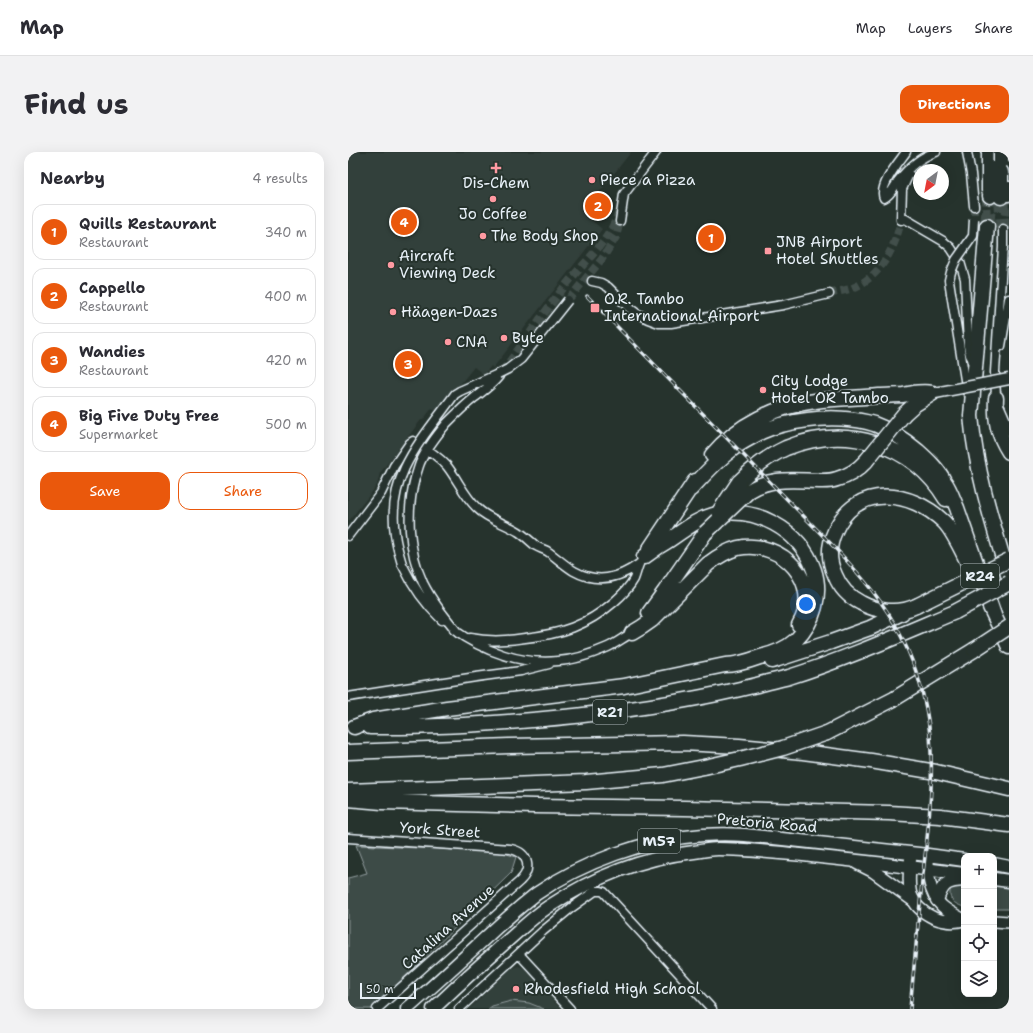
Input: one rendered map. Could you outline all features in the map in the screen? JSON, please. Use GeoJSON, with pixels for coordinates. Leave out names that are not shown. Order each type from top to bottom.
{"type":"FeatureCollection","features":[{"type":"Feature","properties":{"kind":"highway"},"geometry":{"type":"LineString","coordinates":[[997,156],[999,194]]}},
{"type":"Feature","properties":{"kind":"highway"},"geometry":{"type":"LineString","coordinates":[[971,416],[987,226]]}},
{"type":"Feature","properties":{"kind":"highway"},"geometry":{"type":"LineString","coordinates":[[641,561],[691,489],[702,468],[718,448],[741,428],[762,417],[791,406],[815,401],[922,392],[934,393]]}},
{"type":"Feature","properties":{"kind":"highway"},"geometry":{"type":"LineString","coordinates":[[744,486],[777,480],[832,480],[850,474],[866,461],[904,414],[914,405],[934,393]]}},
{"type":"Feature","properties":{"kind":"highway"},"geometry":{"type":"LineString","coordinates":[[996,398],[998,430],[1009,452]]}},
{"type":"Feature","properties":{"kind":"highway","name":"R24"},"geometry":{"type":"LineString","coordinates":[[971,416],[982,483],[993,527],[1009,578]]}},
{"type":"Feature","properties":{"kind":"highway"},"geometry":{"type":"LineString","coordinates":[[691,489],[731,450],[762,432],[780,425],[800,420],[819,418],[856,420],[884,428],[898,436],[911,445],[934,466],[944,479],[951,493],[967,536]]}},
{"type":"Feature","properties":{"kind":"highway"},"geometry":{"type":"LineString","coordinates":[[632,633],[665,591],[705,533],[744,486],[749,472],[766,459],[786,448],[817,439],[834,437],[862,440],[880,445],[904,456],[922,470],[941,491],[967,536]]}},
{"type":"Feature","properties":{"kind":"highway"},"geometry":{"type":"LineString","coordinates":[[914,607],[893,611],[867,607],[844,591],[832,568],[830,548],[832,539],[840,522],[849,510],[870,498],[892,496],[905,498],[932,512],[945,522],[963,553],[994,615]]}},
{"type":"Feature","properties":{"kind":"highway"},"geometry":{"type":"LineString","coordinates":[[351,727],[373,720],[447,708],[624,686],[725,665],[737,664],[775,652],[791,644],[803,632],[816,606],[817,594],[814,570],[810,560],[802,549],[793,538],[773,523],[747,514],[728,512],[713,515],[698,521],[658,546],[641,561]]}},
{"type":"Feature","properties":{"kind":"highway","name":"R24"},"geometry":{"type":"LineString","coordinates":[[967,536],[994,615],[1009,647]]}},
{"type":"Feature","properties":{"kind":"highway"},"geometry":{"type":"LineString","coordinates":[[632,633],[652,620],[708,564],[718,556],[737,548],[746,547],[768,549],[787,559],[798,572],[803,583],[805,603],[800,622],[782,643],[733,660],[725,665]]}},
{"type":"Feature","properties":{"kind":"highway"},"geometry":{"type":"LineString","coordinates":[[624,686],[657,686],[784,658],[870,628],[1009,560]]}},
{"type":"Feature","properties":{"kind":"highway","name":"R21"},"geometry":{"type":"LineString","coordinates":[[351,727],[446,726],[552,718],[614,712],[727,693],[789,677],[859,652],[955,612],[1009,583]]}},
{"type":"Feature","properties":{"kind":"highway"},"geometry":{"type":"LineString","coordinates":[[348,791],[586,782],[663,775],[740,760],[783,748],[827,733],[894,699],[962,658],[966,658],[1009,627]]}},
{"type":"Feature","properties":{"kind":"highway"},"geometry":{"type":"LineString","coordinates":[[977,651],[1009,638]]}},
{"type":"Feature","properties":{"kind":"highway"},"geometry":{"type":"LineString","coordinates":[[348,752],[509,746],[683,743],[739,746],[871,760],[936,772],[1009,789]]}},
{"type":"Feature","properties":{"kind":"highway"},"geometry":{"type":"LineString","coordinates":[[348,799],[382,802],[535,806],[889,813],[940,816],[1009,825]]}},
{"type":"Feature","properties":{"kind":"main road","name":"Pretoria Road"},"geometry":{"type":"LineString","coordinates":[[407,1009],[513,913],[537,894],[581,868],[635,847],[682,837],[722,834],[745,835],[961,860]]}},
{"type":"Feature","properties":{"kind":"main road","name":"Pretoria Road"},"geometry":{"type":"LineString","coordinates":[[433,1009],[487,958],[547,908],[575,891],[630,866],[679,854],[717,849],[849,859],[961,874]]}},
{"type":"Feature","properties":{"kind":"main road"},"geometry":{"type":"LineString","coordinates":[[911,853],[909,887],[913,900]]}},
{"type":"Feature","properties":{"kind":"main road"},"geometry":{"type":"LineString","coordinates":[[928,855],[929,880],[937,900],[947,910],[961,918]]}},
{"type":"Feature","properties":{"kind":"main road"},"geometry":{"type":"LineString","coordinates":[[849,859],[873,871],[913,900],[925,913],[939,920],[951,922],[961,921]]}},
{"type":"Feature","properties":{"kind":"main road"},"geometry":{"type":"LineString","coordinates":[[997,865],[1009,867]]}},
{"type":"Feature","properties":{"kind":"main road"},"geometry":{"type":"LineString","coordinates":[[997,879],[1009,881]]}},
{"type":"Feature","properties":{"kind":"main road"},"geometry":{"type":"LineString","coordinates":[[937,900],[941,889],[946,883],[950,881],[961,880]]}},
{"type":"Feature","properties":{"kind":"main road"},"geometry":{"type":"LineString","coordinates":[[997,921],[1009,922]]}},
{"type":"Feature","properties":{"kind":"street"},"geometry":{"type":"LineString","coordinates":[[620,221],[624,194],[656,152]]}},
{"type":"Feature","properties":{"kind":"street"},"geometry":{"type":"LineString","coordinates":[[906,152],[885,183],[882,194],[884,198],[888,196],[908,169],[922,158],[936,152]]}},
{"type":"Feature","properties":{"kind":"street"},"geometry":{"type":"LineString","coordinates":[[967,152],[974,206]]}},
{"type":"Feature","properties":{"kind":"street"},"geometry":{"type":"LineString","coordinates":[[922,158],[910,172],[903,186],[901,218],[943,241],[951,248],[960,262],[965,279],[968,346],[970,355],[975,364]]}},
{"type":"Feature","properties":{"kind":"street"},"geometry":{"type":"LineString","coordinates":[[971,416],[949,280],[956,260],[973,236],[974,216]]}},
{"type":"Feature","properties":{"kind":"street"},"geometry":{"type":"LineString","coordinates":[[1004,228],[996,362],[996,398],[1009,430]]}},
{"type":"Feature","properties":{"kind":"street"},"geometry":{"type":"LineString","coordinates":[[592,280],[608,287],[636,313],[659,323],[671,323],[783,305],[829,294]]}},
{"type":"Feature","properties":{"kind":"street"},"geometry":{"type":"LineString","coordinates":[[1004,334],[1009,299]]}},
{"type":"Feature","properties":{"kind":"street"},"geometry":{"type":"LineString","coordinates":[[557,662],[518,659],[485,648],[473,643],[438,616],[414,587],[402,564],[395,533],[394,507],[396,490],[411,455],[457,393],[503,372],[520,360],[568,300]]}},
{"type":"Feature","properties":{"kind":"street"},"geometry":{"type":"LineString","coordinates":[[996,362],[1009,322]]}},
{"type":"Feature","properties":{"kind":"street"},"geometry":{"type":"LineString","coordinates":[[499,376],[490,386],[459,410],[446,424],[427,450],[419,464],[411,497],[410,512],[412,541],[417,567],[424,583],[441,612],[460,634],[480,640],[497,641],[561,632],[578,626],[596,616],[621,596],[629,587],[641,561]]}},
{"type":"Feature","properties":{"kind":"street"},"geometry":{"type":"LineString","coordinates":[[934,393],[1009,379]]}},
{"type":"Feature","properties":{"kind":"street"},"geometry":{"type":"LineString","coordinates":[[348,536],[381,493],[394,466],[413,441],[438,458],[448,467],[468,499],[478,509],[487,516],[518,531],[574,571],[598,579],[608,578],[631,569],[641,561]]}},
{"type":"Feature","properties":{"kind":"street"},"geometry":{"type":"LineString","coordinates":[[348,697],[540,667],[577,658],[604,648],[632,633]]}},
{"type":"Feature","properties":{"kind":"street","name":"York Street"},"geometry":{"type":"LineString","coordinates":[[348,838],[511,848],[520,853],[526,860]]}},
{"type":"Feature","properties":{"kind":"street","name":"Catalina Avenue"},"geometry":{"type":"LineString","coordinates":[[377,1009],[520,881],[526,874],[528,865],[526,860]]}},
{"type":"Feature","properties":{"kind":"street"},"geometry":{"type":"LineString","coordinates":[[459,1009],[543,931],[595,891],[601,891],[604,892],[712,1009]]}},
{"type":"Feature","properties":{"kind":"street"},"geometry":{"type":"LineString","coordinates":[[519,954],[570,1009]]}},
{"type":"Feature","properties":{"kind":"shaded area","name":"O.R. Tambo International Airport"},"geometry":{"type":"Polygon","coordinates":[[[348,152],[631,152],[583,213],[602,229],[493,368],[491,366],[484,375],[474,367],[438,412],[432,408],[423,420],[421,420],[380,473],[377,485],[348,522],[348,152]]]}},
{"type":"Feature","properties":{"kind":"shaded area"},"geometry":{"type":"Polygon","coordinates":[[[356,845],[501,852],[516,857],[511,873],[372,1009],[348,1009],[348,878],[367,873],[356,845]]]}},
{"type":"Feature","properties":{"kind":"shaded area"},"geometry":{"type":"Polygon","coordinates":[[[961,883],[961,906],[956,904],[951,899],[950,893],[952,885],[961,883]]]}},
{"type":"Feature","properties":{"kind":"shaded area"},"geometry":{"type":"Polygon","coordinates":[[[997,885],[1009,887],[1009,909],[997,909],[997,885]]]}},
{"type":"Feature","properties":{"kind":"shaded area","name":"Rhodesfield High School"},"geometry":{"type":"Polygon","coordinates":[[[518,966],[524,968],[561,1009],[469,1009],[510,969],[518,966]]]}},
{"type":"Feature","properties":{"kind":"shaded area"},"geometry":{"type":"Polygon","coordinates":[[[511,1001],[529,1003],[544,1009],[488,1009],[492,1006],[511,1001]]]}},
{"type":"Feature","properties":{"kind":"tunnel"},"geometry":{"type":"LineString","coordinates":[[986,196],[987,226]]}},
{"type":"Feature","properties":{"kind":"tunnel"},"geometry":{"type":"LineString","coordinates":[[987,226],[990,196]]}},
{"type":"Feature","properties":{"kind":"tunnel"},"geometry":{"type":"LineString","coordinates":[[1001,197],[1003,229]]}},
{"type":"Feature","properties":{"kind":"tunnel"},"geometry":{"type":"LineString","coordinates":[[1004,227],[1008,197]]}},
{"type":"Feature","properties":{"kind":"tunnel"},"geometry":{"type":"LineString","coordinates":[[974,206],[974,216]]}},
{"type":"Feature","properties":{"kind":"tunnel"},"geometry":{"type":"LineString","coordinates":[[502,372],[572,277],[604,240],[611,230],[619,209]]}},
{"type":"Feature","properties":{"kind":"tunnel"},"geometry":{"type":"LineString","coordinates":[[829,294],[850,289],[861,284],[878,270],[890,252],[901,220]]}},
{"type":"Feature","properties":{"kind":"tunnel"},"geometry":{"type":"LineString","coordinates":[[568,300],[602,259],[616,237],[620,221]]}},
{"type":"Feature","properties":{"kind":"railway"},"geometry":{"type":"LineString","coordinates":[[587,296],[836,549],[888,612],[907,649],[918,678],[926,707],[930,737],[931,768],[929,817],[910,1009]]}},
{"type":"Feature","properties":{"kind":"place","name":"Dis-Chem"},"geometry":{"type":"Point","coordinates":[496,168]}},
{"type":"Feature","properties":{"kind":"place","name":"Piece a Pizza"},"geometry":{"type":"Point","coordinates":[592,180]}},
{"type":"Feature","properties":{"kind":"place","name":"Jo Coffee"},"geometry":{"type":"Point","coordinates":[493,199]}},
{"type":"Feature","properties":{"kind":"place","name":"Cappello"},"geometry":{"type":"Point","coordinates":[598,206]}},
{"type":"Feature","properties":{"kind":"place","name":"Big Five Duty Free"},"geometry":{"type":"Point","coordinates":[404,222]}},
{"type":"Feature","properties":{"kind":"place","name":"The Body Shop"},"geometry":{"type":"Point","coordinates":[483,236]}},
{"type":"Feature","properties":{"kind":"place","name":"Quills Restaurant"},"geometry":{"type":"Point","coordinates":[711,238]}},
{"type":"Feature","properties":{"kind":"place","name":"JNB Airport Hotel Shuttles"},"geometry":{"type":"Point","coordinates":[768,251]}},
{"type":"Feature","properties":{"kind":"place","name":"Aircraft Viewing Deck"},"geometry":{"type":"Point","coordinates":[391,265]}},
{"type":"Feature","properties":{"kind":"place","name":"O.R. Tambo International Airport"},"geometry":{"type":"Point","coordinates":[595,308]}},
{"type":"Feature","properties":{"kind":"place","name":"Häagen-Dazs"},"geometry":{"type":"Point","coordinates":[393,312]}},
{"type":"Feature","properties":{"kind":"place","name":"Byte"},"geometry":{"type":"Point","coordinates":[504,338]}},
{"type":"Feature","properties":{"kind":"place","name":"CNA"},"geometry":{"type":"Point","coordinates":[448,342]}},
{"type":"Feature","properties":{"kind":"place","name":"Wandies"},"geometry":{"type":"Point","coordinates":[408,364]}},
{"type":"Feature","properties":{"kind":"place","name":"City Lodge Hotel OR Tambo"},"geometry":{"type":"Point","coordinates":[763,390]}},
{"type":"Feature","properties":{"kind":"place","name":"Rhodesfield High School"},"geometry":{"type":"Point","coordinates":[516,989]}}]}
